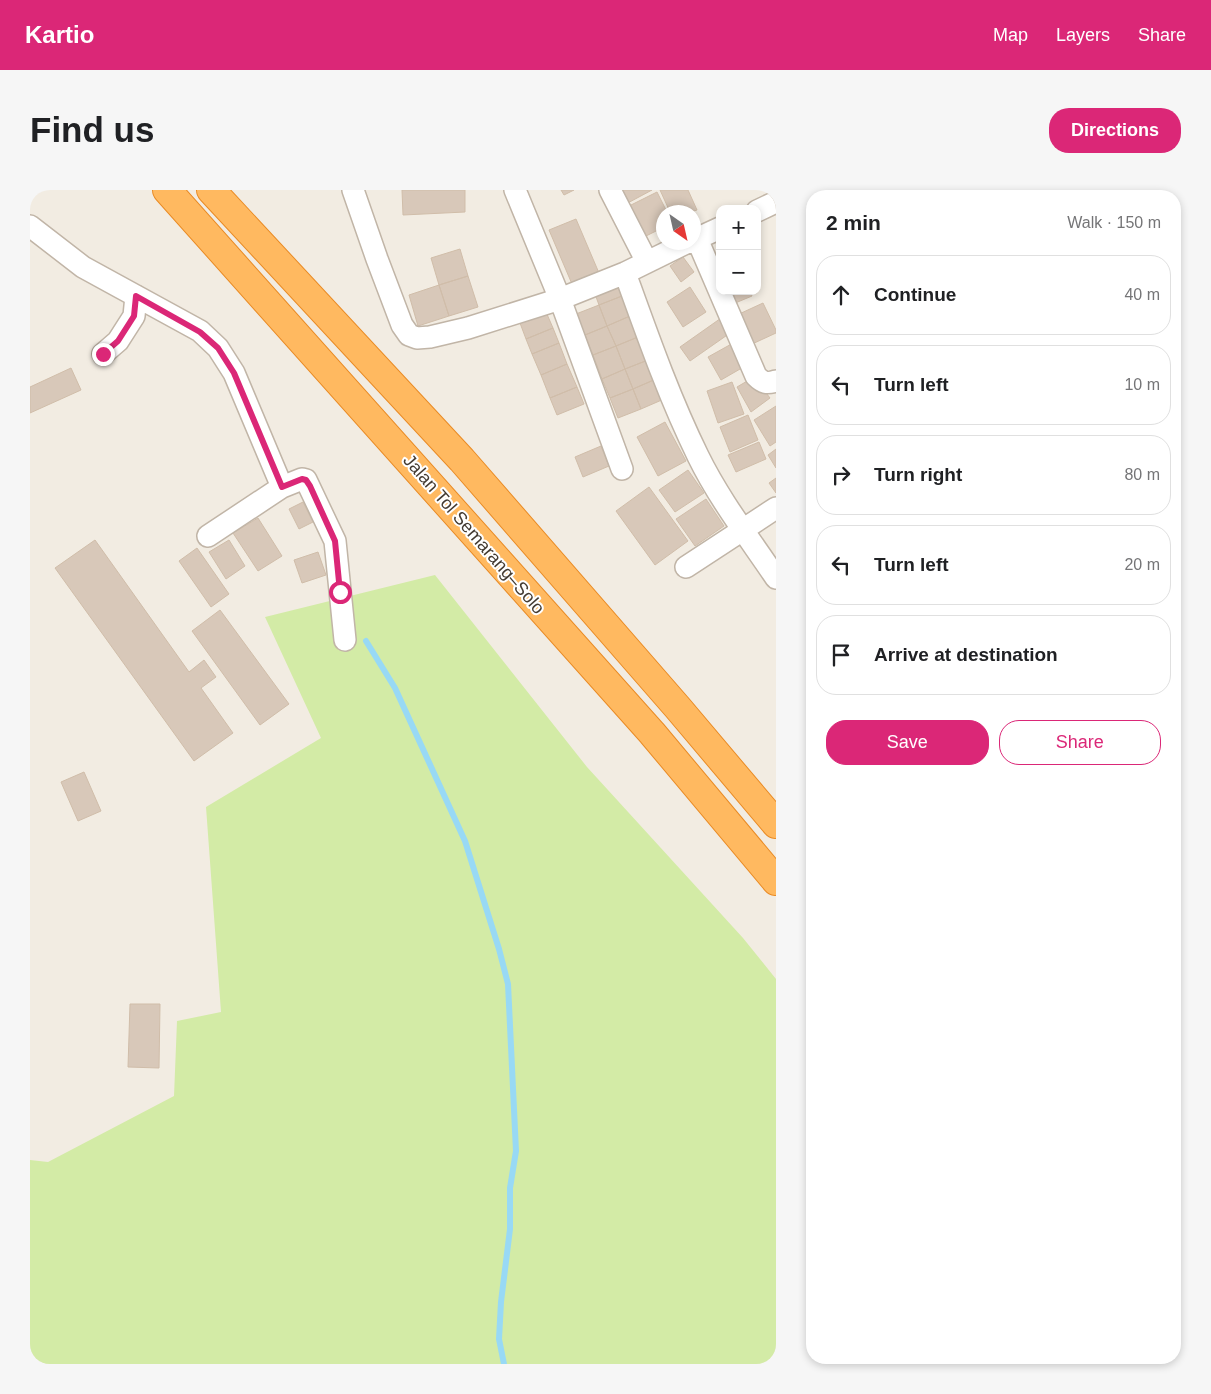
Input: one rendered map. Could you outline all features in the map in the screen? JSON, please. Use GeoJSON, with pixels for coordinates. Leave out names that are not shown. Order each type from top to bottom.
{"type":"FeatureCollection","features":[{"type":"Feature","properties":{"kind":"highway","name":"Jalan Tol Semarang–Solo"},"geometry":{"type":"LineString","coordinates":[[167,190],[339,380],[535,604],[652,733],[776,881]]}},
{"type":"Feature","properties":{"kind":"highway"},"geometry":{"type":"LineString","coordinates":[[211,190],[462,460],[678,708],[776,824]]}},
{"type":"Feature","properties":{"kind":"street"},"geometry":{"type":"LineString","coordinates":[[353,190],[402,325],[409,335],[417,338],[430,337],[468,328],[560,299],[672,250]]}},
{"type":"Feature","properties":{"kind":"street"},"geometry":{"type":"LineString","coordinates":[[515,190],[560,299],[622,469]]}},
{"type":"Feature","properties":{"kind":"street"},"geometry":{"type":"LineString","coordinates":[[610,190],[647,262]]}},
{"type":"Feature","properties":{"kind":"street"},"geometry":{"type":"LineString","coordinates":[[30,226],[83,267],[200,332],[218,348],[234,373],[291,483]]}},
{"type":"Feature","properties":{"kind":"street"},"geometry":{"type":"LineString","coordinates":[[701,236],[716,230]]}},
{"type":"Feature","properties":{"kind":"street"},"geometry":{"type":"LineString","coordinates":[[698,250],[756,376],[762,382],[769,384],[776,381]]}},
{"type":"Feature","properties":{"kind":"street"},"geometry":{"type":"LineString","coordinates":[[625,272],[660,368],[692,444],[717,489],[776,578]]}},
{"type":"Feature","properties":{"kind":"street"},"geometry":{"type":"LineString","coordinates":[[103,354],[118,341],[134,316],[136,296]]}},
{"type":"Feature","properties":{"kind":"street"},"geometry":{"type":"LineString","coordinates":[[208,536],[291,483],[306,480],[335,541],[345,640]]}},
{"type":"Feature","properties":{"kind":"street"},"geometry":{"type":"LineString","coordinates":[[686,567],[776,508]]}},
{"type":"Feature","properties":{"kind":"green space"},"geometry":{"type":"Polygon","coordinates":[[[435,575],[587,767],[743,938],[776,979],[776,1364],[30,1364],[30,1160],[48,1162],[174,1096],[177,1021],[221,1012],[206,807],[321,738],[265,617],[435,575]]]}},
{"type":"Feature","properties":{"kind":"building"},"geometry":{"type":"Polygon","coordinates":[[[402,190],[465,190],[465,212],[403,215],[402,190]]]}},
{"type":"Feature","properties":{"kind":"building"},"geometry":{"type":"Polygon","coordinates":[[[561,190],[574,190],[564,195],[561,190]]]}},
{"type":"Feature","properties":{"kind":"building"},"geometry":{"type":"Polygon","coordinates":[[[616,190],[652,190],[624,205],[616,190]]]}},
{"type":"Feature","properties":{"kind":"building"},"geometry":{"type":"Polygon","coordinates":[[[660,190],[688,190],[695,205],[667,205],[660,190]]]}},
{"type":"Feature","properties":{"kind":"building"},"geometry":{"type":"Polygon","coordinates":[[[657,192],[664,205],[656,205],[656,231],[640,239],[625,208],[657,192]]]}},
{"type":"Feature","properties":{"kind":"building"},"geometry":{"type":"Polygon","coordinates":[[[576,219],[599,273],[572,284],[549,230],[576,219]]]}},
{"type":"Feature","properties":{"kind":"building"},"geometry":{"type":"Polygon","coordinates":[[[460,249],[468,276],[439,285],[431,258],[460,249]]]}},
{"type":"Feature","properties":{"kind":"building"},"geometry":{"type":"Polygon","coordinates":[[[683,257],[694,272],[681,282],[670,266],[683,257]]]}},
{"type":"Feature","properties":{"kind":"building"},"geometry":{"type":"Polygon","coordinates":[[[468,276],[478,307],[449,316],[439,285],[468,276]]]}},
{"type":"Feature","properties":{"kind":"building"},"geometry":{"type":"Polygon","coordinates":[[[439,285],[449,316],[418,326],[409,295],[439,285]]]}},
{"type":"Feature","properties":{"kind":"building"},"geometry":{"type":"Polygon","coordinates":[[[617,285],[622,296],[599,305],[595,294],[617,285]]]}},
{"type":"Feature","properties":{"kind":"building"},"geometry":{"type":"Polygon","coordinates":[[[690,287],[706,312],[683,327],[667,302],[690,287]]]}},
{"type":"Feature","properties":{"kind":"building"},"geometry":{"type":"Polygon","coordinates":[[[724,295],[752,295],[752,296],[728,306],[724,295]]]}},
{"type":"Feature","properties":{"kind":"building"},"geometry":{"type":"Polygon","coordinates":[[[622,296],[630,316],[607,326],[599,305],[622,296]]]}},
{"type":"Feature","properties":{"kind":"building"},"geometry":{"type":"Polygon","coordinates":[[[763,303],[776,333],[750,345],[737,315],[763,303]]]}},
{"type":"Feature","properties":{"kind":"building"},"geometry":{"type":"Polygon","coordinates":[[[599,305],[607,326],[585,335],[576,314],[599,305]]]}},
{"type":"Feature","properties":{"kind":"building"},"geometry":{"type":"Polygon","coordinates":[[[546,312],[553,328],[526,339],[520,323],[546,312]]]}},
{"type":"Feature","properties":{"kind":"building"},"geometry":{"type":"Polygon","coordinates":[[[630,316],[638,337],[616,346],[607,326],[630,316]]]}},
{"type":"Feature","properties":{"kind":"building"},"geometry":{"type":"Polygon","coordinates":[[[724,316],[733,331],[690,361],[680,347],[724,316]]]}},
{"type":"Feature","properties":{"kind":"building"},"geometry":{"type":"Polygon","coordinates":[[[607,326],[616,346],[593,355],[585,335],[607,326]]]}},
{"type":"Feature","properties":{"kind":"building"},"geometry":{"type":"Polygon","coordinates":[[[553,328],[559,343],[532,354],[526,339],[553,328]]]}},
{"type":"Feature","properties":{"kind":"building"},"geometry":{"type":"Polygon","coordinates":[[[638,337],[648,360],[625,369],[616,346],[638,337]]]}},
{"type":"Feature","properties":{"kind":"building"},"geometry":{"type":"Polygon","coordinates":[[[735,342],[747,365],[721,380],[708,357],[735,342]]]}},
{"type":"Feature","properties":{"kind":"building"},"geometry":{"type":"Polygon","coordinates":[[[559,343],[567,364],[541,375],[532,354],[559,343]]]}},
{"type":"Feature","properties":{"kind":"building"},"geometry":{"type":"Polygon","coordinates":[[[616,346],[625,369],[602,379],[593,355],[616,346]]]}},
{"type":"Feature","properties":{"kind":"building"},"geometry":{"type":"Polygon","coordinates":[[[648,360],[656,379],[633,389],[625,369],[648,360]]]}},
{"type":"Feature","properties":{"kind":"building"},"geometry":{"type":"Polygon","coordinates":[[[567,364],[577,387],[550,398],[541,375],[567,364]]]}},
{"type":"Feature","properties":{"kind":"building"},"geometry":{"type":"Polygon","coordinates":[[[71,368],[81,390],[30,413],[30,387],[71,368]]]}},
{"type":"Feature","properties":{"kind":"building"},"geometry":{"type":"Polygon","coordinates":[[[625,369],[633,389],[610,398],[602,379],[625,369]]]}},
{"type":"Feature","properties":{"kind":"building"},"geometry":{"type":"Polygon","coordinates":[[[754,377],[770,398],[751,412],[737,387],[754,377]]]}},
{"type":"Feature","properties":{"kind":"building"},"geometry":{"type":"Polygon","coordinates":[[[656,379],[664,399],[641,409],[633,389],[656,379]]]}},
{"type":"Feature","properties":{"kind":"building"},"geometry":{"type":"Polygon","coordinates":[[[732,382],[744,414],[718,423],[707,391],[732,382]]]}},
{"type":"Feature","properties":{"kind":"building"},"geometry":{"type":"Polygon","coordinates":[[[577,387],[584,404],[557,415],[550,398],[577,387]]]}},
{"type":"Feature","properties":{"kind":"building"},"geometry":{"type":"Polygon","coordinates":[[[633,389],[641,409],[618,418],[610,398],[633,389]]]}},
{"type":"Feature","properties":{"kind":"building"},"geometry":{"type":"Polygon","coordinates":[[[776,406],[776,442],[770,446],[754,420],[776,406]]]}},
{"type":"Feature","properties":{"kind":"building"},"geometry":{"type":"Polygon","coordinates":[[[748,415],[758,440],[730,452],[720,427],[748,415]]]}},
{"type":"Feature","properties":{"kind":"building"},"geometry":{"type":"Polygon","coordinates":[[[665,422],[686,461],[658,476],[637,437],[665,422]]]}},
{"type":"Feature","properties":{"kind":"building"},"geometry":{"type":"Polygon","coordinates":[[[759,442],[766,459],[736,472],[728,455],[759,442]]]}},
{"type":"Feature","properties":{"kind":"building"},"geometry":{"type":"Polygon","coordinates":[[[601,446],[609,466],[583,477],[575,457],[601,446]]]}},
{"type":"Feature","properties":{"kind":"building"},"geometry":{"type":"Polygon","coordinates":[[[776,449],[776,468],[768,455],[776,449]]]}},
{"type":"Feature","properties":{"kind":"building"},"geometry":{"type":"Polygon","coordinates":[[[688,470],[704,493],[675,512],[659,490],[688,470]]]}},
{"type":"Feature","properties":{"kind":"building"},"geometry":{"type":"Polygon","coordinates":[[[776,478],[776,493],[769,483],[776,478]]]}},
{"type":"Feature","properties":{"kind":"building"},"geometry":{"type":"Polygon","coordinates":[[[649,487],[688,541],[655,565],[616,511],[649,487]]]}},
{"type":"Feature","properties":{"kind":"building"},"geometry":{"type":"Polygon","coordinates":[[[706,499],[724,526],[695,546],[676,519],[706,499]]]}},
{"type":"Feature","properties":{"kind":"building"},"geometry":{"type":"Polygon","coordinates":[[[303,502],[313,522],[299,529],[289,509],[303,502]]]}},
{"type":"Feature","properties":{"kind":"building"},"geometry":{"type":"Polygon","coordinates":[[[258,518],[282,556],[258,571],[233,533],[258,518]]]}},
{"type":"Feature","properties":{"kind":"building"},"geometry":{"type":"Polygon","coordinates":[[[95,540],[189,672],[204,660],[216,677],[201,688],[233,733],[194,761],[55,568],[95,540]]]}},
{"type":"Feature","properties":{"kind":"building"},"geometry":{"type":"Polygon","coordinates":[[[229,540],[245,566],[226,579],[209,552],[229,540]]]}},
{"type":"Feature","properties":{"kind":"building"},"geometry":{"type":"Polygon","coordinates":[[[197,548],[229,594],[211,607],[179,561],[197,548]]]}},
{"type":"Feature","properties":{"kind":"building"},"geometry":{"type":"Polygon","coordinates":[[[318,552],[326,575],[302,583],[294,560],[318,552]]]}},
{"type":"Feature","properties":{"kind":"building"},"geometry":{"type":"Polygon","coordinates":[[[220,610],[289,704],[260,725],[192,631],[220,610]]]}},
{"type":"Feature","properties":{"kind":"building"},"geometry":{"type":"Polygon","coordinates":[[[84,772],[101,811],[78,821],[61,782],[84,772]]]}},
{"type":"Feature","properties":{"kind":"building"},"geometry":{"type":"Polygon","coordinates":[[[130,1004],[160,1004],[159,1068],[128,1067],[130,1004]]]}},
{"type":"Feature","properties":{"kind":"waterway"},"geometry":{"type":"LineString","coordinates":[[366,641],[395,688],[465,841],[508,984],[516,1151],[510,1188],[510,1229],[501,1302],[499,1339],[504,1364]]}},
{"type":"Feature","properties":{"kind":"route"},"geometry":{"type":"LineString","coordinates":[[103,354],[118,341],[134,316],[136,296],[200,332],[218,348],[234,373],[249,404],[282,487],[302,479],[306,480],[310,486],[335,541],[338,556],[340,592]]}}]}
